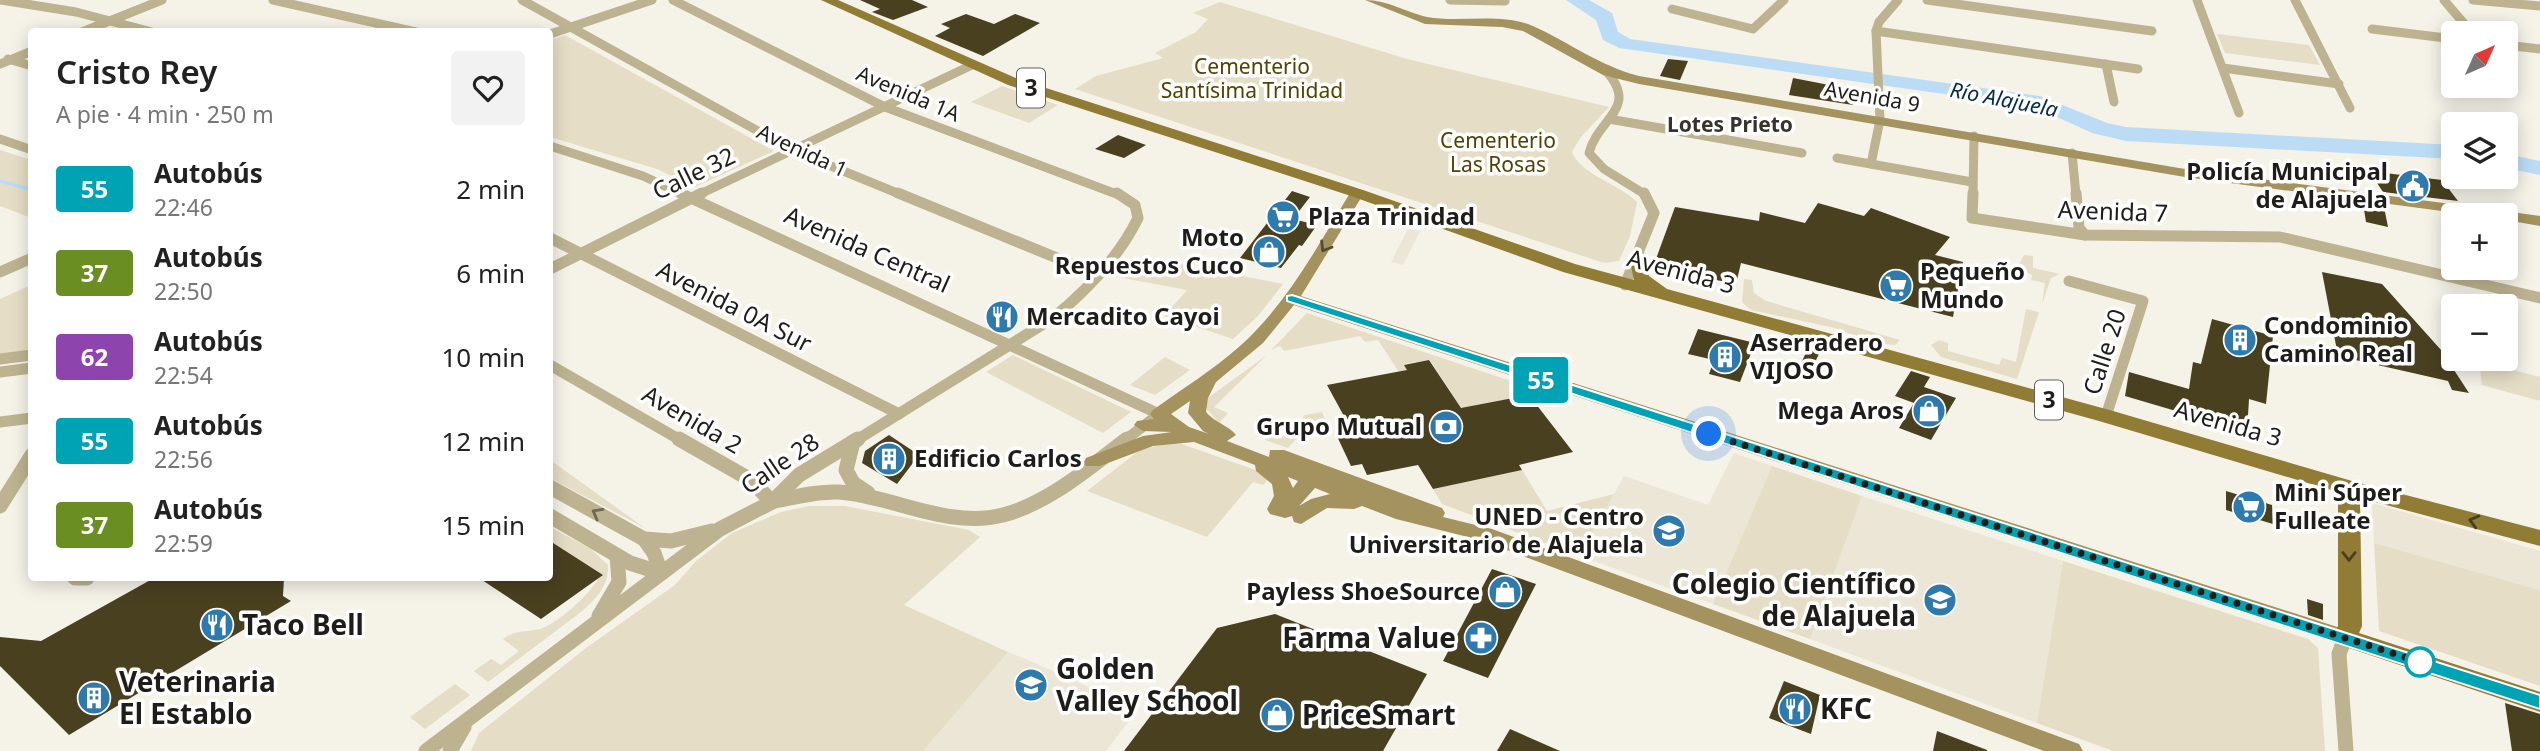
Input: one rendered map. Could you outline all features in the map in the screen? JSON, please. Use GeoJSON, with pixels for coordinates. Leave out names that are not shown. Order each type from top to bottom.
{"type":"FeatureCollection","features":[{"type":"Feature","properties":{"kind":"main road","name":"Avenida 3"},"geometry":{"type":"LineString","coordinates":[[827,0],[972,65],[1041,91],[1357,193],[1569,268],[2106,416],[2349,488],[2540,538]]}},
{"type":"Feature","properties":{"kind":"main road"},"geometry":{"type":"LineString","coordinates":[[1569,268],[1607,271],[1622,268],[1638,257]]}},
{"type":"Feature","properties":{"kind":"main road"},"geometry":{"type":"LineString","coordinates":[[1638,257],[1637,270],[1644,281],[1688,302]]}},
{"type":"Feature","properties":{"kind":"main road"},"geometry":{"type":"LineString","coordinates":[[2349,488],[2350,626],[2345,638],[2540,702]]}},
{"type":"Feature","properties":{"kind":"street"},"geometry":{"type":"LineString","coordinates":[[1,0],[111,20],[138,28]]}},
{"type":"Feature","properties":{"kind":"street"},"geometry":{"type":"LineString","coordinates":[[92,28],[162,0]]}},
{"type":"Feature","properties":{"kind":"street"},"geometry":{"type":"LineString","coordinates":[[273,0],[398,28]]}},
{"type":"Feature","properties":{"kind":"street","name":"Avenida 1"},"geometry":{"type":"LineString","coordinates":[[522,0],[792,150],[1096,274]]}},
{"type":"Feature","properties":{"kind":"street"},"geometry":{"type":"LineString","coordinates":[[553,33],[652,0]]}},
{"type":"Feature","properties":{"kind":"street","name":"Avenida 1A"},"geometry":{"type":"LineString","coordinates":[[673,0],[885,107],[1115,192],[1135,205]]}},
{"type":"Feature","properties":{"kind":"street","name":"Avenida 9"},"geometry":{"type":"LineString","coordinates":[[1371,0],[1424,20],[1502,23],[1527,28],[1607,72],[1639,80],[2185,173],[2441,207]]}},
{"type":"Feature","properties":{"kind":"street"},"geometry":{"type":"LineString","coordinates":[[1450,0],[1505,1]]}},
{"type":"Feature","properties":{"kind":"street"},"geometry":{"type":"LineString","coordinates":[[1672,9],[1683,0]]}},
{"type":"Feature","properties":{"kind":"street"},"geometry":{"type":"LineString","coordinates":[[1672,9],[1753,29],[1784,0]]}},
{"type":"Feature","properties":{"kind":"street"},"geometry":{"type":"LineString","coordinates":[[1871,164],[1880,120],[1876,34],[1879,22],[1898,0]]}},
{"type":"Feature","properties":{"kind":"street"},"geometry":{"type":"LineString","coordinates":[[1927,0],[2152,31]]}},
{"type":"Feature","properties":{"kind":"street"},"geometry":{"type":"LineString","coordinates":[[2197,0],[2239,113]]}},
{"type":"Feature","properties":{"kind":"street"},"geometry":{"type":"LineString","coordinates":[[2295,0],[2350,108]]}},
{"type":"Feature","properties":{"kind":"street"},"geometry":{"type":"LineString","coordinates":[[2444,0],[2462,21]]}},
{"type":"Feature","properties":{"kind":"street"},"geometry":{"type":"LineString","coordinates":[[2473,0],[2540,6]]}},
{"type":"Feature","properties":{"kind":"street"},"geometry":{"type":"LineString","coordinates":[[2371,29],[2441,37]]}},
{"type":"Feature","properties":{"kind":"street"},"geometry":{"type":"LineString","coordinates":[[1876,34],[2106,67],[2138,69]]}},
{"type":"Feature","properties":{"kind":"street"},"geometry":{"type":"LineString","coordinates":[[2518,46],[2540,49]]}},
{"type":"Feature","properties":{"kind":"street"},"geometry":{"type":"LineString","coordinates":[[0,64],[28,53]]}},
{"type":"Feature","properties":{"kind":"street"},"geometry":{"type":"LineString","coordinates":[[0,57],[28,65]]}},
{"type":"Feature","properties":{"kind":"street","name":"Calle 32"},"geometry":{"type":"LineString","coordinates":[[553,268],[691,198],[972,65]]}},
{"type":"Feature","properties":{"kind":"street"},"geometry":{"type":"LineString","coordinates":[[2106,67],[2114,102]]}},
{"type":"Feature","properties":{"kind":"street"},"geometry":{"type":"LineString","coordinates":[[2223,68],[2339,83]]}},
{"type":"Feature","properties":{"kind":"street"},"geometry":{"type":"LineString","coordinates":[[1607,72],[1619,86],[1620,100],[1591,145],[1589,153],[1602,168],[1634,185],[1652,201],[1654,213],[1625,285]]}},
{"type":"Feature","properties":{"kind":"street"},"geometry":{"type":"LineString","coordinates":[[1619,86],[1623,81],[1639,80]]}},
{"type":"Feature","properties":{"kind":"street"},"geometry":{"type":"LineString","coordinates":[[1609,119],[1802,153]]}},
{"type":"Feature","properties":{"kind":"street"},"geometry":{"type":"LineString","coordinates":[[1837,158],[1972,182],[1974,136]]}},
{"type":"Feature","properties":{"kind":"street"},"geometry":{"type":"LineString","coordinates":[[0,139],[28,149]]}},
{"type":"Feature","properties":{"kind":"street","name":"Avenida Central"},"geometry":{"type":"LineString","coordinates":[[553,147],[630,171],[1012,344],[1158,421],[1198,437],[1224,440],[1313,480]]}},
{"type":"Feature","properties":{"kind":"street"},"geometry":{"type":"LineString","coordinates":[[2073,153],[2080,228],[2085,235]]}},
{"type":"Feature","properties":{"kind":"street","name":"Avenida 7"},"geometry":{"type":"LineString","coordinates":[[1972,182],[1972,218],[2085,235],[2280,237],[2540,298]]}},
{"type":"Feature","properties":{"kind":"street"},"geometry":{"type":"LineString","coordinates":[[772,502],[826,492],[877,498],[979,518],[1018,511],[1046,497],[1093,462],[1158,421],[1255,341],[1292,299],[1357,193]]}},
{"type":"Feature","properties":{"kind":"street","name":"Calle 28"},"geometry":{"type":"LineString","coordinates":[[426,751],[720,529],[772,502],[799,475],[1063,311],[1135,225],[1138,210],[1135,205]]}},
{"type":"Feature","properties":{"kind":"street","name":"Avenida 9"},"geometry":{"type":"LineString","coordinates":[[2518,218],[2540,223]]}},
{"type":"Feature","properties":{"kind":"street","name":"Avenida 0A Sur"},"geometry":{"type":"LineString","coordinates":[[553,240],[899,414]]}},
{"type":"Feature","properties":{"kind":"street"},"geometry":{"type":"LineString","coordinates":[[0,263],[28,251]]}},
{"type":"Feature","properties":{"kind":"street"},"geometry":{"type":"LineString","coordinates":[[0,272],[28,260]]}},
{"type":"Feature","properties":{"kind":"street"},"geometry":{"type":"LineString","coordinates":[[2069,281],[2143,300]]}},
{"type":"Feature","properties":{"kind":"street"},"geometry":{"type":"LineString","coordinates":[[1292,299],[2345,638],[2339,654],[2346,751]]}},
{"type":"Feature","properties":{"kind":"street","name":"Calle 20"},"geometry":{"type":"LineString","coordinates":[[2106,416],[2143,300]]}},
{"type":"Feature","properties":{"kind":"street"},"geometry":{"type":"LineString","coordinates":[[2,371],[28,357]]}},
{"type":"Feature","properties":{"kind":"street","name":"Avenida 2"},"geometry":{"type":"LineString","coordinates":[[553,367],[751,480],[772,502]]}},
{"type":"Feature","properties":{"kind":"street"},"geometry":{"type":"LineString","coordinates":[[2,371],[28,368]]}},
{"type":"Feature","properties":{"kind":"street"},"geometry":{"type":"LineString","coordinates":[[1211,376],[1199,398],[1196,413],[1224,440],[1229,454],[1264,467],[1280,479],[1289,513]]}},
{"type":"Feature","properties":{"kind":"street"},"geometry":{"type":"LineString","coordinates":[[0,422],[28,418]]}},
{"type":"Feature","properties":{"kind":"street"},"geometry":{"type":"LineString","coordinates":[[1158,421],[1304,470],[1313,480],[1313,486],[1289,513]]}},
{"type":"Feature","properties":{"kind":"street","name":"Avenida Central"},"geometry":{"type":"LineString","coordinates":[[1158,421],[1224,440],[1369,494]]}},
{"type":"Feature","properties":{"kind":"street"},"geometry":{"type":"LineString","coordinates":[[1093,462],[1150,440],[1198,437]]}},
{"type":"Feature","properties":{"kind":"street"},"geometry":{"type":"LineString","coordinates":[[853,442],[846,460],[848,476],[853,483],[877,498]]}},
{"type":"Feature","properties":{"kind":"street"},"geometry":{"type":"LineString","coordinates":[[0,506],[28,462]]}},
{"type":"Feature","properties":{"kind":"street"},"geometry":{"type":"LineString","coordinates":[[1313,480],[1330,479],[1476,531],[2071,751]]}},
{"type":"Feature","properties":{"kind":"street"},"geometry":{"type":"LineString","coordinates":[[553,489],[644,539],[671,541],[720,529]]}},
{"type":"Feature","properties":{"kind":"street"},"geometry":{"type":"LineString","coordinates":[[1289,513],[1341,499],[1396,517],[1433,516]]}},
{"type":"Feature","properties":{"kind":"street"},"geometry":{"type":"LineString","coordinates":[[553,518],[617,556],[662,573]]}},
{"type":"Feature","properties":{"kind":"street"},"geometry":{"type":"LineString","coordinates":[[644,539],[654,553],[662,573]]}},
{"type":"Feature","properties":{"kind":"street"},"geometry":{"type":"LineString","coordinates":[[594,624],[619,582],[617,556]]}},
{"type":"Feature","properties":{"kind":"street"},"geometry":{"type":"LineString","coordinates":[[450,751],[474,714]]}},
{"type":"Feature","properties":{"kind":"shaded area"},"geometry":{"type":"Polygon","coordinates":[[[1408,229],[1420,231],[1403,265],[1391,262],[1408,229]]]}},
{"type":"Feature","properties":{"kind":"shaded area","name":"UNED - Centro Universitario de Alajuela"},"geometry":{"type":"Polygon","coordinates":[[[1734,453],[1772,466],[1713,604],[1580,556],[1624,476],[1708,505],[1734,453]]]}},
{"type":"Feature","properties":{"kind":"shaded area","name":"Colegio Científico de Alajuela"},"geometry":{"type":"Polygon","coordinates":[[[1862,496],[2063,561],[2037,723],[1810,639],[1862,496]]]}},
{"type":"Feature","properties":{"kind":"shaded area"},"geometry":{"type":"Polygon","coordinates":[[[2372,503],[2540,551],[2540,590],[2374,543],[2372,503]]]}},
{"type":"Feature","properties":{"kind":"shaded area","name":"Golden Valley School"},"geometry":{"type":"Polygon","coordinates":[[[1008,652],[1138,709],[1106,751],[923,751],[1008,652]]]}},
{"type":"Feature","properties":{"kind":"green space","name":"Cementerio Las Rosas"},"geometry":{"type":"Polygon","coordinates":[[[1220,2],[1407,59],[1609,107],[1580,138],[1572,152],[1583,167],[1637,202],[1630,236],[1619,261],[1604,263],[1075,89],[1096,76],[1163,58],[1155,53],[1196,32],[1208,19],[1193,13],[1220,2]]]}},
{"type":"Feature","properties":{"kind":"green space"},"geometry":{"type":"Polygon","coordinates":[[[2217,34],[2309,45],[2320,65],[2225,53],[2217,34]]]}},
{"type":"Feature","properties":{"kind":"green space"},"geometry":{"type":"Polygon","coordinates":[[[565,35],[774,151],[695,187],[657,169],[553,138],[553,39],[565,35]]]}},
{"type":"Feature","properties":{"kind":"green space"},"geometry":{"type":"Polygon","coordinates":[[[1002,86],[1058,105],[1029,123],[971,102],[1002,86]]]}},
{"type":"Feature","properties":{"kind":"green space"},"geometry":{"type":"Polygon","coordinates":[[[0,150],[28,159],[28,217],[0,206],[0,150]]]}},
{"type":"Feature","properties":{"kind":"green space"},"geometry":{"type":"Polygon","coordinates":[[[2024,255],[2033,256],[2033,268],[2060,274],[2051,278],[2042,304],[2045,283],[2031,280],[2032,275],[2017,268],[2024,255]]]}},
{"type":"Feature","properties":{"kind":"green space"},"geometry":{"type":"Polygon","coordinates":[[[1124,260],[1160,267],[1164,261],[1283,284],[1258,316],[1233,339],[1164,316],[1187,290],[1112,276],[1124,260]]]}},
{"type":"Feature","properties":{"kind":"green space"},"geometry":{"type":"Polygon","coordinates":[[[1744,279],[1752,280],[1754,293],[1766,301],[1900,340],[1895,345],[1874,343],[1835,328],[1751,310],[1742,302],[1744,279]]]}},
{"type":"Feature","properties":{"kind":"green space"},"geometry":{"type":"Polygon","coordinates":[[[28,286],[28,351],[0,356],[0,299],[28,286]]]}},
{"type":"Feature","properties":{"kind":"green space"},"geometry":{"type":"Polygon","coordinates":[[[2026,309],[2039,312],[2017,379],[1941,357],[1931,345],[1939,340],[1948,343],[1948,351],[1999,365],[2002,358],[2016,362],[2026,309]]]}},
{"type":"Feature","properties":{"kind":"green space"},"geometry":{"type":"Polygon","coordinates":[[[1307,313],[1523,385],[1529,395],[1475,405],[1470,422],[1430,360],[1404,364],[1407,370],[1399,372],[1378,340],[1365,342],[1360,336],[1284,351],[1280,346],[1271,350],[1307,313]]]}},
{"type":"Feature","properties":{"kind":"green space"},"geometry":{"type":"Polygon","coordinates":[[[1013,355],[1131,412],[1103,433],[986,372],[1013,355]]]}},
{"type":"Feature","properties":{"kind":"green space"},"geometry":{"type":"Polygon","coordinates":[[[1267,355],[1214,407],[1228,413],[1219,423],[1206,408],[1208,398],[1267,355]]]}},
{"type":"Feature","properties":{"kind":"green space"},"geometry":{"type":"Polygon","coordinates":[[[1165,357],[1190,370],[1155,395],[1130,385],[1165,357]]]}},
{"type":"Feature","properties":{"kind":"green space"},"geometry":{"type":"Polygon","coordinates":[[[2480,371],[2517,371],[2540,377],[2540,401],[2482,385],[2480,371]]]}},
{"type":"Feature","properties":{"kind":"green space"},"geometry":{"type":"Polygon","coordinates":[[[1322,412],[1325,419],[1316,429],[1303,431],[1288,448],[1265,440],[1272,432],[1285,437],[1305,415],[1322,412]]]}},
{"type":"Feature","properties":{"kind":"green space"},"geometry":{"type":"Polygon","coordinates":[[[1169,443],[1182,444],[1258,471],[1269,478],[1263,485],[1253,482],[1207,537],[1087,491],[1140,450],[1169,443]]]}},
{"type":"Feature","properties":{"kind":"green space"},"geometry":{"type":"Polygon","coordinates":[[[553,462],[645,528],[553,480],[553,462]]]}},
{"type":"Feature","properties":{"kind":"green space"},"geometry":{"type":"Polygon","coordinates":[[[1772,466],[1862,496],[1810,639],[1713,604],[1772,466]]]}},
{"type":"Feature","properties":{"kind":"green space"},"geometry":{"type":"Polygon","coordinates":[[[1522,470],[1547,511],[1614,494],[1580,556],[1442,504],[1433,489],[1522,470]]]}},
{"type":"Feature","properties":{"kind":"green space"},"geometry":{"type":"Polygon","coordinates":[[[809,506],[845,506],[969,530],[980,537],[904,605],[1008,652],[923,751],[471,751],[479,733],[586,648],[675,585],[696,561],[732,533],[781,512],[809,506]]]}},
{"type":"Feature","properties":{"kind":"green space"},"geometry":{"type":"Polygon","coordinates":[[[553,529],[591,549],[608,565],[604,586],[581,612],[488,682],[474,671],[491,659],[501,665],[519,651],[503,639],[516,633],[540,629],[555,621],[594,586],[598,579],[597,571],[553,543],[553,529]]]}},
{"type":"Feature","properties":{"kind":"green space"},"geometry":{"type":"Polygon","coordinates":[[[2374,543],[2540,590],[2540,686],[2379,631],[2374,543]]]}},
{"type":"Feature","properties":{"kind":"green space"},"geometry":{"type":"Polygon","coordinates":[[[2063,561],[2308,639],[2318,648],[2325,751],[2113,751],[2037,723],[2063,561]]]}},
{"type":"Feature","properties":{"kind":"green space"},"geometry":{"type":"Polygon","coordinates":[[[455,684],[470,695],[425,729],[410,717],[455,684]]]}},
{"type":"Feature","properties":{"kind":"building"},"geometry":{"type":"Polygon","coordinates":[[[860,0],[912,0],[928,7],[893,20],[872,12],[880,9],[860,0]]]}},
{"type":"Feature","properties":{"kind":"building"},"geometry":{"type":"Polygon","coordinates":[[[966,14],[994,24],[1015,14],[1040,23],[983,56],[935,36],[950,28],[941,24],[966,14]]]}},
{"type":"Feature","properties":{"kind":"building"},"geometry":{"type":"Polygon","coordinates":[[[1668,59],[1688,61],[1680,80],[1660,76],[1668,59]]]}},
{"type":"Feature","properties":{"kind":"building"},"geometry":{"type":"Polygon","coordinates":[[[1793,78],[1855,90],[1853,105],[1789,95],[1793,78]]]}},
{"type":"Feature","properties":{"kind":"building"},"geometry":{"type":"Polygon","coordinates":[[[1118,135],[1146,145],[1124,158],[1095,149],[1118,135]]]}},
{"type":"Feature","properties":{"kind":"building","name":"Policía Municipal de Alajuela"},"geometry":{"type":"Polygon","coordinates":[[[2369,171],[2441,180],[2441,189],[2449,189],[2458,201],[2383,192],[2369,171]]]}},
{"type":"Feature","properties":{"kind":"building"},"geometry":{"type":"Polygon","coordinates":[[[1292,191],[1310,197],[1293,219],[1317,225],[1302,246],[1299,245],[1281,268],[1240,258],[1292,191]]]}},
{"type":"Feature","properties":{"kind":"building"},"geometry":{"type":"Polygon","coordinates":[[[1818,203],[1864,216],[1871,208],[1950,237],[1935,255],[1963,262],[1953,317],[1741,263],[1736,284],[1653,267],[1675,207],[1759,221],[1760,212],[1805,223],[1818,203]]]}},
{"type":"Feature","properties":{"kind":"building"},"geometry":{"type":"Polygon","coordinates":[[[2363,203],[2384,207],[2388,227],[2366,222],[2363,203]]]}},
{"type":"Feature","properties":{"kind":"building"},"geometry":{"type":"Polygon","coordinates":[[[2322,272],[2382,284],[2441,350],[2441,371],[2455,371],[2469,393],[2452,390],[2448,381],[2338,356],[2322,272]]]}},
{"type":"Feature","properties":{"kind":"building","name":"Mercadito Cayoi"},"geometry":{"type":"Polygon","coordinates":[[[1004,308],[1017,314],[999,326],[986,320],[1004,308]]]}},
{"type":"Feature","properties":{"kind":"building"},"geometry":{"type":"Polygon","coordinates":[[[2212,319],[2273,336],[2266,404],[2249,399],[2247,432],[2125,396],[2129,372],[2189,389],[2193,362],[2201,364],[2212,319]]]}},
{"type":"Feature","properties":{"kind":"building","name":"Aserradero VIJOSO"},"geometry":{"type":"Polygon","coordinates":[[[1698,329],[1755,343],[1740,382],[1709,374],[1714,360],[1688,354],[1698,329]]]}},
{"type":"Feature","properties":{"kind":"building"},"geometry":{"type":"Polygon","coordinates":[[[1810,344],[1822,348],[1808,376],[1797,372],[1810,344]]]}},
{"type":"Feature","properties":{"kind":"building","name":"Grupo Mutual"},"geometry":{"type":"Polygon","coordinates":[[[1429,360],[1461,408],[1529,395],[1573,452],[1519,465],[1522,470],[1433,489],[1418,465],[1367,475],[1362,464],[1351,466],[1335,432],[1345,418],[1327,385],[1407,370],[1404,365],[1429,360]]]}},
{"type":"Feature","properties":{"kind":"building","name":"Mega Aros"},"geometry":{"type":"Polygon","coordinates":[[[1911,371],[1930,377],[1924,387],[1956,398],[1931,440],[1899,428],[1914,403],[1895,396],[1911,371]]]}},
{"type":"Feature","properties":{"kind":"building","name":"Edificio Carlos"},"geometry":{"type":"Polygon","coordinates":[[[889,435],[919,455],[897,484],[862,463],[865,451],[889,435]]]}},
{"type":"Feature","properties":{"kind":"building","name":"Mini Súper Fulleate"},"geometry":{"type":"Polygon","coordinates":[[[2226,491],[2272,505],[2273,524],[2226,510],[2226,491]]]}},
{"type":"Feature","properties":{"kind":"building"},"geometry":{"type":"Polygon","coordinates":[[[553,543],[603,575],[541,619],[484,581],[553,581],[553,543]]]}},
{"type":"Feature","properties":{"kind":"building"},"geometry":{"type":"Polygon","coordinates":[[[1492,569],[1536,584],[1488,678],[1443,661],[1492,569]]]}},
{"type":"Feature","properties":{"kind":"building"},"geometry":{"type":"Polygon","coordinates":[[[149,581],[284,581],[283,596],[291,601],[69,735],[0,666],[0,637],[41,641],[149,581]]]}},
{"type":"Feature","properties":{"kind":"building"},"geometry":{"type":"Polygon","coordinates":[[[2307,599],[2323,604],[2323,620],[2308,615],[2307,599]]]}},
{"type":"Feature","properties":{"kind":"building","name":"PriceSmart"},"geometry":{"type":"Polygon","coordinates":[[[1275,614],[1427,674],[1383,751],[1124,751],[1217,628],[1275,614]]]}},
{"type":"Feature","properties":{"kind":"building","name":"KFC"},"geometry":{"type":"Polygon","coordinates":[[[1784,681],[1820,695],[1811,734],[1769,718],[1784,681]]]}},
{"type":"Feature","properties":{"kind":"building"},"geometry":{"type":"Polygon","coordinates":[[[2505,703],[2540,714],[2540,751],[2512,751],[2505,703]]]}},
{"type":"Feature","properties":{"kind":"building"},"geometry":{"type":"Polygon","coordinates":[[[1510,729],[1560,751],[1497,751],[1510,729]]]}},
{"type":"Feature","properties":{"kind":"building"},"geometry":{"type":"Polygon","coordinates":[[[1937,731],[1987,750],[1987,751],[1933,751],[1937,731]]]}},
{"type":"Feature","properties":{"kind":"waterway","name":"Río Alajuela"},"geometry":{"type":"LineString","coordinates":[[1575,0],[1605,17],[1608,34],[1626,44],[1843,72],[1933,88],[2040,102],[2100,128],[2126,134],[2441,151]]}},
{"type":"Feature","properties":{"kind":"waterway","name":"Río Alajuela"},"geometry":{"type":"LineString","coordinates":[[2518,163],[2540,168]]}},
{"type":"Feature","properties":{"kind":"waterway"},"geometry":{"type":"LineString","coordinates":[[0,181],[28,189]]}},
{"type":"Feature","properties":{"kind":"bus line","name":"55"},"geometry":{"type":"LineString","coordinates":[[1292,299],[2540,702]]}},
{"type":"Feature","properties":{"kind":"place","name":"Policía Municipal de Alajuela"},"geometry":{"type":"Point","coordinates":[2413,186]}},
{"type":"Feature","properties":{"kind":"place","name":"Plaza Trinidad"},"geometry":{"type":"Point","coordinates":[1283,217]}},
{"type":"Feature","properties":{"kind":"place","name":"Moto Repuestos Cuco"},"geometry":{"type":"Point","coordinates":[1269,252]}},
{"type":"Feature","properties":{"kind":"place","name":"Pequeño Mundo"},"geometry":{"type":"Point","coordinates":[1896,286]}},
{"type":"Feature","properties":{"kind":"place","name":"Mercadito Cayoi"},"geometry":{"type":"Point","coordinates":[1002,317]}},
{"type":"Feature","properties":{"kind":"place","name":"Condominio Camino Real"},"geometry":{"type":"Point","coordinates":[2240,340]}},
{"type":"Feature","properties":{"kind":"place","name":"Aserradero VIJOSO"},"geometry":{"type":"Point","coordinates":[1725,357]}},
{"type":"Feature","properties":{"kind":"place","name":"Mega Aros"},"geometry":{"type":"Point","coordinates":[1929,411]}},
{"type":"Feature","properties":{"kind":"place","name":"Grupo Mutual"},"geometry":{"type":"Point","coordinates":[1446,427]}},
{"type":"Feature","properties":{"kind":"place","name":"Edificio Carlos"},"geometry":{"type":"Point","coordinates":[889,459]}},
{"type":"Feature","properties":{"kind":"place","name":"Mini Súper Fulleate"},"geometry":{"type":"Point","coordinates":[2249,507]}},
{"type":"Feature","properties":{"kind":"place","name":"UNED - Centro Universitario de Alajuela"},"geometry":{"type":"Point","coordinates":[1669,531]}},
{"type":"Feature","properties":{"kind":"place","name":"Payless ShoeSource"},"geometry":{"type":"Point","coordinates":[1505,592]}},
{"type":"Feature","properties":{"kind":"place","name":"Colegio Científico de Alajuela"},"geometry":{"type":"Point","coordinates":[1940,600]}},
{"type":"Feature","properties":{"kind":"place","name":"Taco Bell"},"geometry":{"type":"Point","coordinates":[217,625]}},
{"type":"Feature","properties":{"kind":"place","name":"Farma Value"},"geometry":{"type":"Point","coordinates":[1481,638]}},
{"type":"Feature","properties":{"kind":"place","name":"Golden Valley School"},"geometry":{"type":"Point","coordinates":[1031,685]}},
{"type":"Feature","properties":{"kind":"place","name":"Veterinaria El Establo"},"geometry":{"type":"Point","coordinates":[94,698]}},
{"type":"Feature","properties":{"kind":"place","name":"KFC"},"geometry":{"type":"Point","coordinates":[1795,709]}},
{"type":"Feature","properties":{"kind":"place","name":"PriceSmart"},"geometry":{"type":"Point","coordinates":[1277,715]}},
{"type":"Feature","properties":{"kind":"district","name":"Lotes Prieto"},"geometry":{"type":"Point","coordinates":[1730,125]}},
{"type":"Feature","properties":{"kind":"route"},"geometry":{"type":"LineString","coordinates":[[1709,434],[2420,662]]}},
{"type":"Feature","properties":{"kind":"park label","name":"Cementerio Santísima Trinidad"},"geometry":{"type":"Point","coordinates":[1252,79]}}]}
